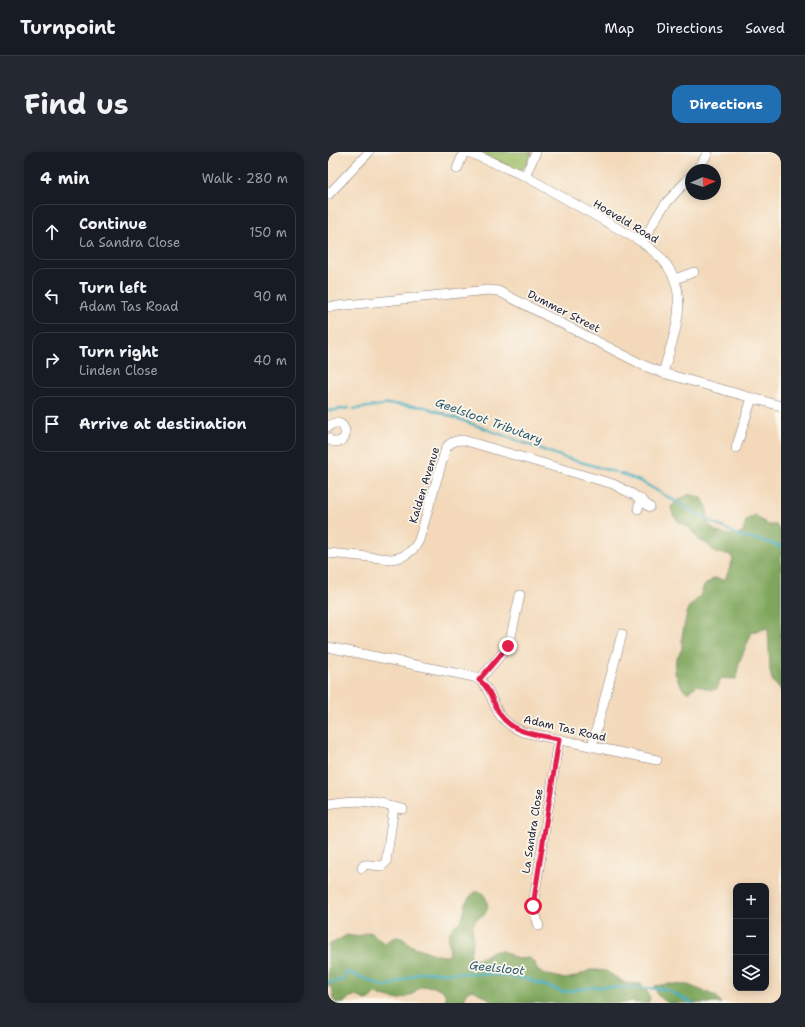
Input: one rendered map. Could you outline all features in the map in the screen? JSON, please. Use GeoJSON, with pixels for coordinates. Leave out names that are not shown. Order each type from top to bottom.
{"type":"FeatureCollection","features":[{"type":"Feature","properties":{"kind":"street"},"geometry":{"type":"LineString","coordinates":[[328,195],[369,152]]}},
{"type":"Feature","properties":{"kind":"street"},"geometry":{"type":"LineString","coordinates":[[457,169],[464,152]]}},
{"type":"Feature","properties":{"kind":"street","name":"Hoeveld Road"},"geometry":{"type":"LineString","coordinates":[[468,152],[525,176],[642,242],[662,259],[667,265],[674,279],[679,299],[678,321],[663,373]]}},
{"type":"Feature","properties":{"kind":"street"},"geometry":{"type":"LineString","coordinates":[[525,176],[536,152]]}},
{"type":"Feature","properties":{"kind":"street"},"geometry":{"type":"LineString","coordinates":[[701,164],[708,152]]}},
{"type":"Feature","properties":{"kind":"street"},"geometry":{"type":"LineString","coordinates":[[642,242],[661,210],[685,183]]}},
{"type":"Feature","properties":{"kind":"street"},"geometry":{"type":"LineString","coordinates":[[674,279],[694,272]]}},
{"type":"Feature","properties":{"kind":"street","name":"Dummer Street"},"geometry":{"type":"LineString","coordinates":[[328,307],[488,290],[498,291],[645,366],[663,373],[781,406]]}},
{"type":"Feature","properties":{"kind":"street"},"geometry":{"type":"LineString","coordinates":[[736,448],[752,398]]}},
{"type":"Feature","properties":{"kind":"street"},"geometry":{"type":"LineString","coordinates":[[328,427],[333,423],[338,423],[345,429],[346,434],[339,442],[334,442],[328,438]]}},
{"type":"Feature","properties":{"kind":"street","name":"Kalden Avenue"},"geometry":{"type":"LineString","coordinates":[[328,553],[391,559],[409,553],[417,545],[421,535],[446,448],[450,443],[456,440],[463,440],[613,484],[624,489],[650,506]]}},
{"type":"Feature","properties":{"kind":"street"},"geometry":{"type":"LineString","coordinates":[[638,509],[640,499]]}},
{"type":"Feature","properties":{"kind":"street"},"geometry":{"type":"LineString","coordinates":[[328,647],[474,677],[479,680],[510,642],[520,596]]}},
{"type":"Feature","properties":{"kind":"street"},"geometry":{"type":"LineString","coordinates":[[592,746],[622,634]]}},
{"type":"Feature","properties":{"kind":"street","name":"Adam Tas Road"},"geometry":{"type":"LineString","coordinates":[[479,680],[487,688],[498,713],[511,726],[523,732],[658,760]]}},
{"type":"Feature","properties":{"kind":"street","name":"La Sandra Close"},"geometry":{"type":"LineString","coordinates":[[539,926],[533,906],[559,739]]}},
{"type":"Feature","properties":{"kind":"street"},"geometry":{"type":"LineString","coordinates":[[328,804],[362,801],[399,808],[386,862],[382,866],[366,865],[362,868]]}},
{"type":"Feature","properties":{"kind":"green space"},"geometry":{"type":"Polygon","coordinates":[[[477,152],[532,152],[525,166],[518,170],[477,152]]]}},
{"type":"Feature","properties":{"kind":"green space"},"geometry":{"type":"Polygon","coordinates":[[[690,494],[702,498],[707,507],[708,524],[717,532],[730,535],[743,533],[746,520],[755,515],[768,525],[776,525],[781,533],[781,691],[772,680],[770,671],[768,628],[752,632],[739,663],[736,679],[721,678],[717,689],[711,690],[697,685],[689,693],[683,689],[675,673],[676,659],[682,649],[682,636],[688,608],[700,596],[704,586],[714,578],[725,580],[733,559],[729,554],[716,553],[707,544],[699,540],[690,528],[679,522],[673,515],[671,507],[680,499],[690,494]]]}},
{"type":"Feature","properties":{"kind":"green space"},"geometry":{"type":"Polygon","coordinates":[[[475,892],[481,892],[483,894],[486,898],[488,906],[486,912],[475,920],[473,925],[473,943],[470,954],[473,959],[483,957],[492,951],[503,951],[517,959],[530,958],[534,962],[539,972],[565,979],[575,977],[590,970],[606,971],[625,983],[641,984],[650,998],[648,1003],[636,1003],[631,1001],[626,1003],[492,1003],[488,998],[473,990],[467,993],[464,1003],[445,1003],[446,997],[443,991],[435,987],[424,986],[419,988],[411,995],[400,999],[375,994],[366,1000],[356,996],[350,997],[344,1003],[336,1003],[332,988],[328,986],[328,944],[333,943],[347,935],[355,936],[370,932],[385,943],[398,937],[414,947],[438,955],[448,956],[450,951],[450,932],[452,928],[461,920],[467,900],[475,892]]]}},
{"type":"Feature","properties":{"kind":"green space"},"geometry":{"type":"Polygon","coordinates":[[[668,984],[688,985],[716,996],[721,1003],[668,1003],[657,995],[655,986],[668,984]]]}},
{"type":"Feature","properties":{"kind":"waterway","name":"Geelsloot Tributary"},"geometry":{"type":"LineString","coordinates":[[354,409],[391,404],[425,407],[563,457],[615,472]]}},
{"type":"Feature","properties":{"kind":"waterway","name":"Geelsloot Tributary"},"geometry":{"type":"LineString","coordinates":[[328,411],[349,408]]}},
{"type":"Feature","properties":{"kind":"waterway","name":"Geelsloot Tributary"},"geometry":{"type":"LineString","coordinates":[[619,473],[642,482],[708,520],[740,536],[768,542],[781,547]]}},
{"type":"Feature","properties":{"kind":"waterway","name":"Geelsloot"},"geometry":{"type":"LineString","coordinates":[[328,983],[342,980],[347,972],[386,987],[422,972],[492,974],[527,979],[563,992],[594,987],[665,989],[692,1003]]}},
{"type":"Feature","properties":{"kind":"route"},"geometry":{"type":"LineString","coordinates":[[508,646],[479,680],[487,688],[498,713],[511,726],[523,732],[559,739],[533,906]]}}]}
